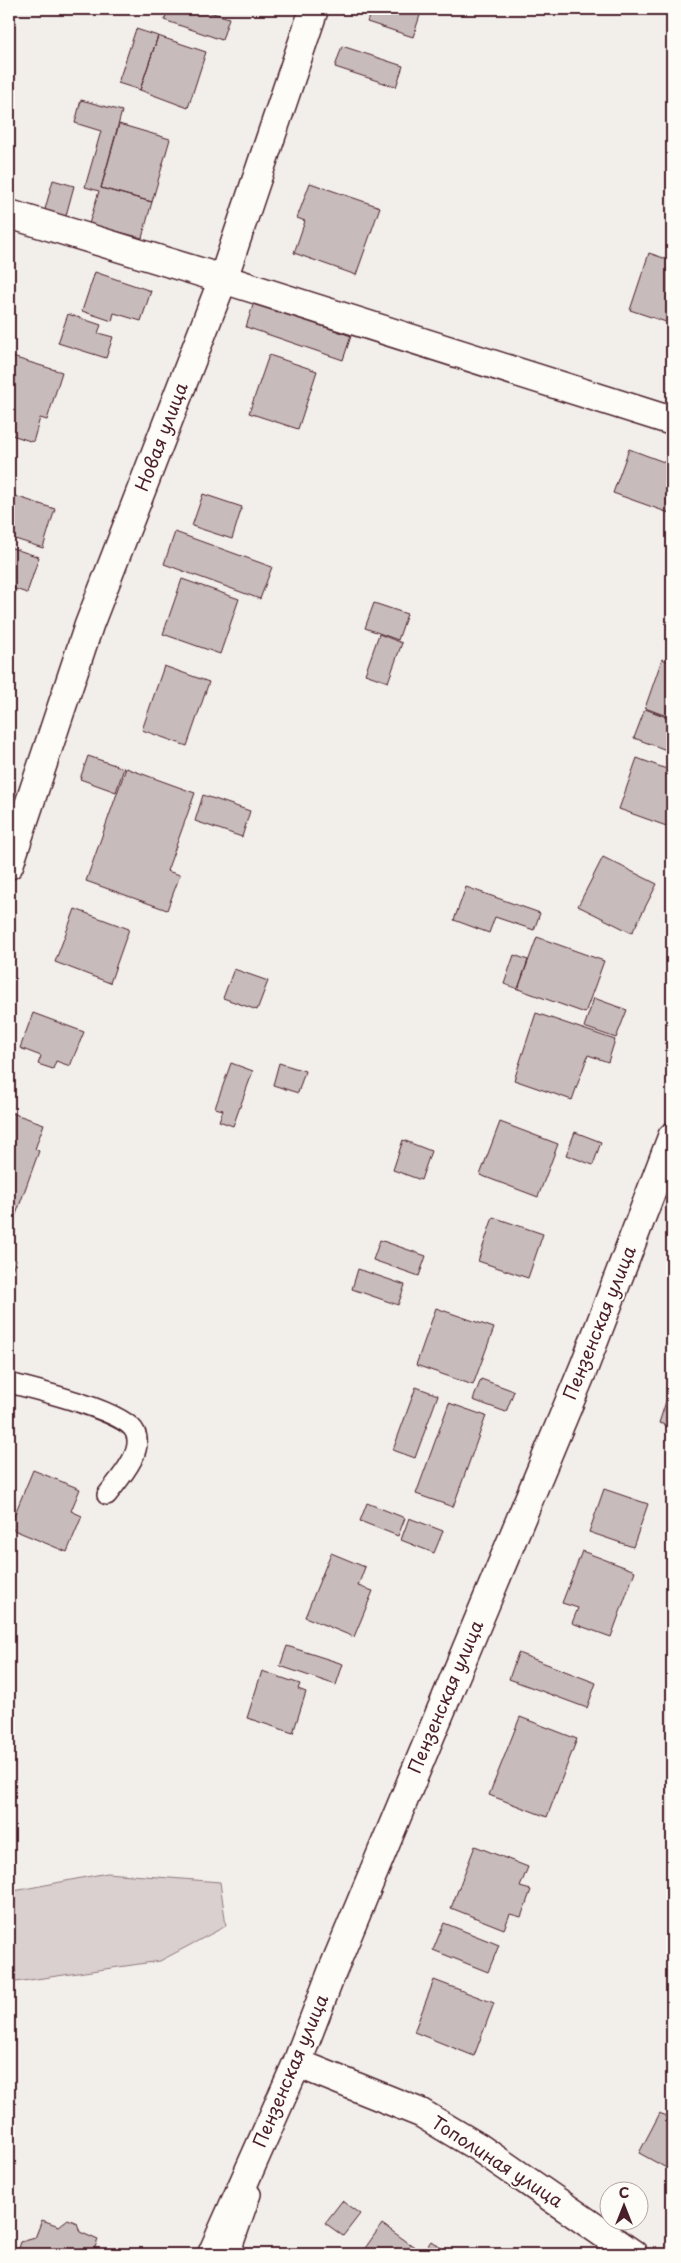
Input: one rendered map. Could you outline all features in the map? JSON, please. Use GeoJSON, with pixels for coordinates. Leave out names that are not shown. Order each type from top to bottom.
{"type":"FeatureCollection","features":[{"type":"Feature","properties":{"kind":"street","name":"Новая улица"},"geometry":{"type":"LineString","coordinates":[[9,865],[89,625],[223,279],[314,9]]}},
{"type":"Feature","properties":{"kind":"street"},"geometry":{"type":"LineString","coordinates":[[9,214],[223,279],[672,421]]}},
{"type":"Feature","properties":{"kind":"street","name":"Пензенская улица"},"geometry":{"type":"LineString","coordinates":[[212,2254],[297,2063],[332,1972],[584,1367],[672,1137]]}},
{"type":"Feature","properties":{"kind":"street","name":"Тополиная улица"},"geometry":{"type":"LineString","coordinates":[[297,2063],[421,2113],[478,2146],[633,2254]]}},
{"type":"Feature","properties":{"kind":"lane"},"geometry":{"type":"LineString","coordinates":[[9,1382],[121,1418],[135,1432],[137,1446],[128,1468],[106,1495]]}},
{"type":"Feature","properties":{"kind":"lane"},"geometry":{"type":"LineString","coordinates":[[230,2254],[297,2063]]}},
{"type":"Feature","properties":{"kind":"shaded area"},"geometry":{"type":"Polygon","coordinates":[[[107,1873],[220,1882],[226,1926],[160,1961],[9,1983],[9,1892],[107,1873]]]}},
{"type":"Feature","properties":{"kind":"building"},"geometry":{"type":"Polygon","coordinates":[[[169,9],[200,9],[229,18],[222,40],[164,20],[169,9]]]}},
{"type":"Feature","properties":{"kind":"building"},"geometry":{"type":"Polygon","coordinates":[[[372,9],[422,9],[413,37],[367,22],[372,9]]]}},
{"type":"Feature","properties":{"kind":"building"},"geometry":{"type":"Polygon","coordinates":[[[136,29],[158,36],[140,90],[118,83],[136,29]]]}},
{"type":"Feature","properties":{"kind":"building"},"geometry":{"type":"Polygon","coordinates":[[[158,36],[206,52],[188,108],[140,90],[158,36]]]}},
{"type":"Feature","properties":{"kind":"building"},"geometry":{"type":"Polygon","coordinates":[[[342,46],[403,66],[396,87],[335,67],[342,46]]]}},
{"type":"Feature","properties":{"kind":"building"},"geometry":{"type":"Polygon","coordinates":[[[81,100],[122,111],[101,188],[152,202],[142,238],[89,224],[99,191],[85,187],[101,131],[75,123],[81,100]]]}},
{"type":"Feature","properties":{"kind":"building"},"geometry":{"type":"Polygon","coordinates":[[[119,124],[170,139],[152,202],[101,188],[119,124]]]}},
{"type":"Feature","properties":{"kind":"building"},"geometry":{"type":"Polygon","coordinates":[[[53,180],[74,186],[65,219],[44,213],[53,180]]]}},
{"type":"Feature","properties":{"kind":"building"},"geometry":{"type":"Polygon","coordinates":[[[310,183],[380,207],[356,275],[294,253],[305,221],[297,218],[310,183]]]}},
{"type":"Feature","properties":{"kind":"building"},"geometry":{"type":"Polygon","coordinates":[[[649,253],[672,261],[672,324],[630,310],[649,253]]]}},
{"type":"Feature","properties":{"kind":"building"},"geometry":{"type":"Polygon","coordinates":[[[95,272],[151,291],[141,321],[114,313],[112,321],[82,311],[95,272]]]}},
{"type":"Feature","properties":{"kind":"building"},"geometry":{"type":"Polygon","coordinates":[[[254,302],[351,336],[343,360],[246,327],[254,302]]]}},
{"type":"Feature","properties":{"kind":"building"},"geometry":{"type":"Polygon","coordinates":[[[68,314],[101,325],[98,333],[113,337],[106,358],[58,343],[68,314]]]}},
{"type":"Feature","properties":{"kind":"building"},"geometry":{"type":"Polygon","coordinates":[[[269,355],[317,371],[298,429],[249,413],[269,355]]]}},
{"type":"Feature","properties":{"kind":"building"},"geometry":{"type":"Polygon","coordinates":[[[9,356],[62,372],[47,420],[40,418],[33,442],[9,434],[9,356]]]}},
{"type":"Feature","properties":{"kind":"building"},"geometry":{"type":"Polygon","coordinates":[[[629,449],[672,465],[672,514],[613,493],[629,449]]]}},
{"type":"Feature","properties":{"kind":"building"},"geometry":{"type":"Polygon","coordinates":[[[9,494],[55,509],[43,548],[9,537],[9,494]]]}},
{"type":"Feature","properties":{"kind":"building"},"geometry":{"type":"Polygon","coordinates":[[[203,494],[242,507],[232,539],[192,526],[203,494]]]}},
{"type":"Feature","properties":{"kind":"building"},"geometry":{"type":"Polygon","coordinates":[[[175,532],[272,567],[260,599],[164,564],[175,532]]]}},
{"type":"Feature","properties":{"kind":"building"},"geometry":{"type":"Polygon","coordinates":[[[9,547],[39,557],[27,593],[9,587],[9,547]]]}},
{"type":"Feature","properties":{"kind":"building"},"geometry":{"type":"Polygon","coordinates":[[[182,579],[239,599],[220,654],[163,634],[182,579]]]}},
{"type":"Feature","properties":{"kind":"building"},"geometry":{"type":"Polygon","coordinates":[[[374,603],[407,614],[398,640],[365,628],[374,603]]]}},
{"type":"Feature","properties":{"kind":"building"},"geometry":{"type":"Polygon","coordinates":[[[379,634],[402,643],[388,682],[365,674],[379,634]]]}},
{"type":"Feature","properties":{"kind":"building"},"geometry":{"type":"Polygon","coordinates":[[[662,659],[672,663],[672,718],[645,708],[662,659]]]}},
{"type":"Feature","properties":{"kind":"building"},"geometry":{"type":"Polygon","coordinates":[[[164,666],[209,682],[187,746],[142,730],[164,666]]]}},
{"type":"Feature","properties":{"kind":"building"},"geometry":{"type":"Polygon","coordinates":[[[645,709],[672,719],[672,752],[634,738],[645,709]]]}},
{"type":"Feature","properties":{"kind":"building"},"geometry":{"type":"Polygon","coordinates":[[[88,756],[124,768],[116,792],[80,779],[88,756]]]}},
{"type":"Feature","properties":{"kind":"building"},"geometry":{"type":"Polygon","coordinates":[[[637,758],[672,771],[672,828],[619,809],[637,758]]]}},
{"type":"Feature","properties":{"kind":"building"},"geometry":{"type":"Polygon","coordinates":[[[126,768],[195,793],[167,871],[180,875],[167,910],[86,881],[126,768]]]}},
{"type":"Feature","properties":{"kind":"building"},"geometry":{"type":"Polygon","coordinates":[[[203,795],[250,811],[242,837],[195,821],[203,795]]]}},
{"type":"Feature","properties":{"kind":"building"},"geometry":{"type":"Polygon","coordinates":[[[603,857],[657,884],[632,933],[578,906],[603,857]]]}},
{"type":"Feature","properties":{"kind":"building"},"geometry":{"type":"Polygon","coordinates":[[[466,887],[540,913],[534,930],[495,917],[489,933],[454,920],[466,887]]]}},
{"type":"Feature","properties":{"kind":"building"},"geometry":{"type":"Polygon","coordinates":[[[75,909],[129,929],[110,983],[55,962],[75,909]]]}},
{"type":"Feature","properties":{"kind":"building"},"geometry":{"type":"Polygon","coordinates":[[[537,937],[604,961],[585,1013],[518,989],[537,937]]]}},
{"type":"Feature","properties":{"kind":"building"},"geometry":{"type":"Polygon","coordinates":[[[514,955],[528,960],[518,989],[504,984],[514,955]]]}},
{"type":"Feature","properties":{"kind":"building"},"geometry":{"type":"Polygon","coordinates":[[[234,969],[268,981],[257,1010],[223,998],[234,969]]]}},
{"type":"Feature","properties":{"kind":"building"},"geometry":{"type":"Polygon","coordinates":[[[594,998],[627,1010],[616,1038],[584,1027],[594,998]]]}},
{"type":"Feature","properties":{"kind":"building"},"geometry":{"type":"Polygon","coordinates":[[[33,1013],[84,1032],[70,1066],[56,1061],[53,1069],[38,1064],[41,1056],[20,1048],[33,1013]]]}},
{"type":"Feature","properties":{"kind":"building"},"geometry":{"type":"Polygon","coordinates":[[[536,1013],[615,1040],[608,1062],[588,1055],[572,1100],[514,1080],[536,1013]]]}},
{"type":"Feature","properties":{"kind":"building"},"geometry":{"type":"Polygon","coordinates":[[[231,1063],[253,1071],[233,1126],[219,1121],[223,1110],[215,1108],[231,1063]]]}},
{"type":"Feature","properties":{"kind":"building"},"geometry":{"type":"Polygon","coordinates":[[[279,1063],[305,1071],[298,1093],[273,1085],[279,1063]]]}},
{"type":"Feature","properties":{"kind":"building"},"geometry":{"type":"Polygon","coordinates":[[[9,1112],[44,1124],[35,1149],[39,1151],[13,1223],[9,1222],[9,1112]]]}},
{"type":"Feature","properties":{"kind":"building"},"geometry":{"type":"Polygon","coordinates":[[[500,1122],[558,1144],[538,1197],[480,1175],[500,1122]]]}},
{"type":"Feature","properties":{"kind":"building"},"geometry":{"type":"Polygon","coordinates":[[[575,1132],[601,1142],[593,1165],[566,1155],[575,1132]]]}},
{"type":"Feature","properties":{"kind":"building"},"geometry":{"type":"Polygon","coordinates":[[[403,1140],[431,1151],[421,1180],[393,1170],[403,1140]]]}},
{"type":"Feature","properties":{"kind":"building"},"geometry":{"type":"Polygon","coordinates":[[[493,1217],[543,1234],[528,1278],[478,1261],[493,1217]]]}},
{"type":"Feature","properties":{"kind":"building"},"geometry":{"type":"Polygon","coordinates":[[[380,1240],[426,1256],[419,1276],[373,1260],[380,1240]]]}},
{"type":"Feature","properties":{"kind":"building"},"geometry":{"type":"Polygon","coordinates":[[[9,1257],[16,1260],[9,1278],[9,1257]]]}},
{"type":"Feature","properties":{"kind":"building"},"geometry":{"type":"Polygon","coordinates":[[[358,1269],[405,1285],[398,1305],[352,1289],[358,1269]]]}},
{"type":"Feature","properties":{"kind":"building"},"geometry":{"type":"Polygon","coordinates":[[[436,1308],[494,1328],[473,1385],[416,1365],[436,1308]]]}},
{"type":"Feature","properties":{"kind":"building"},"geometry":{"type":"Polygon","coordinates":[[[481,1379],[514,1391],[506,1412],[473,1400],[481,1379]]]}},
{"type":"Feature","properties":{"kind":"building"},"geometry":{"type":"Polygon","coordinates":[[[672,1383],[672,1427],[659,1423],[672,1383]]]}},
{"type":"Feature","properties":{"kind":"building"},"geometry":{"type":"Polygon","coordinates":[[[416,1387],[438,1395],[415,1458],[393,1450],[416,1387]]]}},
{"type":"Feature","properties":{"kind":"building"},"geometry":{"type":"Polygon","coordinates":[[[449,1403],[486,1416],[453,1507],[416,1494],[449,1403]]]}},
{"type":"Feature","properties":{"kind":"building"},"geometry":{"type":"Polygon","coordinates":[[[33,1470],[80,1489],[71,1511],[82,1516],[67,1552],[9,1528],[33,1470]]]}},
{"type":"Feature","properties":{"kind":"building"},"geometry":{"type":"Polygon","coordinates":[[[604,1489],[648,1504],[633,1547],[589,1532],[604,1489]]]}},
{"type":"Feature","properties":{"kind":"building"},"geometry":{"type":"Polygon","coordinates":[[[367,1503],[405,1518],[398,1536],[360,1521],[367,1503]]]}},
{"type":"Feature","properties":{"kind":"building"},"geometry":{"type":"Polygon","coordinates":[[[409,1518],[443,1531],[434,1553],[401,1540],[409,1518]]]}},
{"type":"Feature","properties":{"kind":"building"},"geometry":{"type":"Polygon","coordinates":[[[582,1551],[635,1571],[611,1637],[572,1623],[578,1608],[562,1603],[582,1551]]]}},
{"type":"Feature","properties":{"kind":"building"},"geometry":{"type":"Polygon","coordinates":[[[331,1553],[365,1567],[358,1586],[373,1591],[354,1637],[305,1617],[331,1553]]]}},
{"type":"Feature","properties":{"kind":"building"},"geometry":{"type":"Polygon","coordinates":[[[287,1646],[343,1664],[336,1685],[280,1666],[287,1646]]]}},
{"type":"Feature","properties":{"kind":"building"},"geometry":{"type":"Polygon","coordinates":[[[518,1653],[596,1683],[587,1708],[509,1679],[518,1653]]]}},
{"type":"Feature","properties":{"kind":"building"},"geometry":{"type":"Polygon","coordinates":[[[262,1671],[300,1684],[298,1689],[306,1692],[293,1733],[247,1718],[262,1671]]]}},
{"type":"Feature","properties":{"kind":"building"},"geometry":{"type":"Polygon","coordinates":[[[520,1717],[577,1739],[547,1817],[489,1795],[520,1717]]]}},
{"type":"Feature","properties":{"kind":"building"},"geometry":{"type":"Polygon","coordinates":[[[475,1846],[528,1867],[520,1887],[531,1890],[521,1917],[510,1914],[504,1929],[451,1908],[475,1846]]]}},
{"type":"Feature","properties":{"kind":"building"},"geometry":{"type":"Polygon","coordinates":[[[444,1923],[499,1945],[488,1972],[433,1950],[444,1923]]]}},
{"type":"Feature","properties":{"kind":"building"},"geometry":{"type":"Polygon","coordinates":[[[434,1980],[494,2003],[474,2056],[414,2032],[434,1980]]]}},
{"type":"Feature","properties":{"kind":"building"},"geometry":{"type":"Polygon","coordinates":[[[660,2113],[672,2120],[672,2171],[639,2153],[660,2113]]]}},
{"type":"Feature","properties":{"kind":"building"},"geometry":{"type":"Polygon","coordinates":[[[342,2201],[360,2214],[343,2236],[325,2223],[342,2201]]]}},
{"type":"Feature","properties":{"kind":"building"},"geometry":{"type":"Polygon","coordinates":[[[68,2219],[77,2223],[80,2232],[98,2240],[92,2254],[17,2254],[21,2242],[35,2238],[42,2220],[59,2226],[68,2219]]]}},
{"type":"Feature","properties":{"kind":"building"},"geometry":{"type":"Polygon","coordinates":[[[382,2224],[423,2253],[425,2254],[361,2254],[382,2224]]]}},
{"type":"Feature","properties":{"kind":"building"},"geometry":{"type":"Polygon","coordinates":[[[431,2241],[450,2254],[423,2253],[431,2241]]]}}]}
